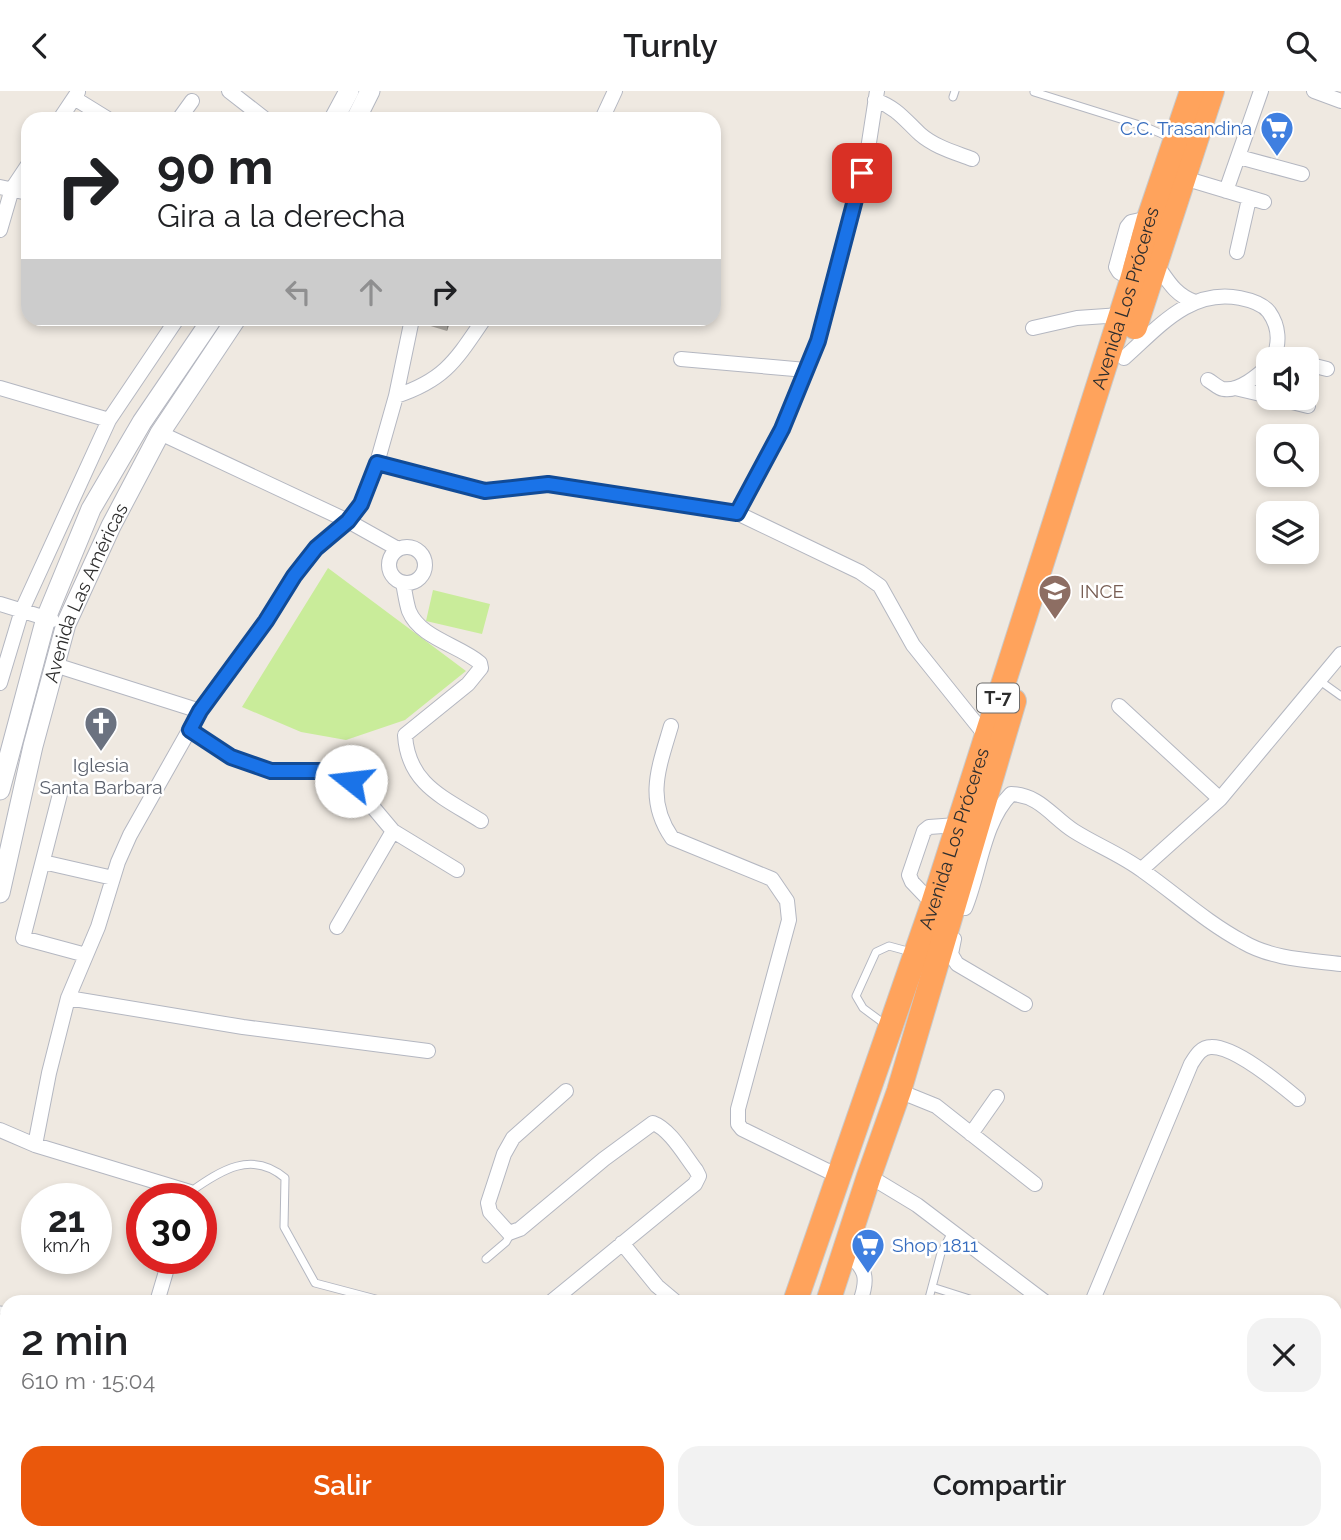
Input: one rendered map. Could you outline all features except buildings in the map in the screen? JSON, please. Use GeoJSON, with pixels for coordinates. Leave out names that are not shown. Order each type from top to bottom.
{"type":"FeatureCollection","features":[{"type":"Feature","properties":{"kind":"highway","name":"Avenida Los Próceres"},"geometry":{"type":"LineString","coordinates":[[797,1295],[933,904],[1121,315],[1149,218],[1192,91]]}},
{"type":"Feature","properties":{"kind":"highway","name":"Avenida Los Próceres"},"geometry":{"type":"LineString","coordinates":[[831,1295],[952,925],[1026,658],[1212,91]]}},
{"type":"Feature","properties":{"kind":"street"},"geometry":{"type":"LineString","coordinates":[[229,91],[256,112]]}},
{"type":"Feature","properties":{"kind":"street"},"geometry":{"type":"LineString","coordinates":[[338,112],[349,91]]}},
{"type":"Feature","properties":{"kind":"street"},"geometry":{"type":"LineString","coordinates":[[360,112],[370,91]]}},
{"type":"Feature","properties":{"kind":"street"},"geometry":{"type":"LineString","coordinates":[[605,112],[615,91]]}},
{"type":"Feature","properties":{"kind":"street"},"geometry":{"type":"LineString","coordinates":[[1226,191],[1261,91]]}},
{"type":"Feature","properties":{"kind":"street"},"geometry":{"type":"LineString","coordinates":[[1314,91],[1341,101]]}},
{"type":"Feature","properties":{"kind":"street"},"geometry":{"type":"LineString","coordinates":[[64,112],[76,94],[99,112]]}},
{"type":"Feature","properties":{"kind":"street"},"geometry":{"type":"LineString","coordinates":[[737,513],[782,429],[818,341],[868,149],[876,95],[937,146],[972,159]]}},
{"type":"Feature","properties":{"kind":"street"},"geometry":{"type":"LineString","coordinates":[[184,112],[192,101]]}},
{"type":"Feature","properties":{"kind":"street"},"geometry":{"type":"LineString","coordinates":[[1239,157],[1302,174]]}},
{"type":"Feature","properties":{"kind":"street"},"geometry":{"type":"LineString","coordinates":[[0,230],[6,188],[21,173]]}},
{"type":"Feature","properties":{"kind":"street"},"geometry":{"type":"LineString","coordinates":[[1184,178],[1264,202]]}},
{"type":"Feature","properties":{"kind":"street"},"geometry":{"type":"LineString","coordinates":[[1237,253],[1249,199]]}},
{"type":"Feature","properties":{"kind":"street"},"geometry":{"type":"LineString","coordinates":[[1156,264],[1174,290],[1183,298],[1195,302]]}},
{"type":"Feature","properties":{"kind":"street"},"geometry":{"type":"LineString","coordinates":[[1159,327],[1174,290]]}},
{"type":"Feature","properties":{"kind":"street"},"geometry":{"type":"LineString","coordinates":[[1124,358],[1172,315],[1195,302],[1213,296],[1247,299],[1266,308],[1277,328],[1276,347]]}},
{"type":"Feature","properties":{"kind":"street"},"geometry":{"type":"LineString","coordinates":[[1033,328],[1077,318],[1121,315]]}},
{"type":"Feature","properties":{"kind":"street"},"geometry":{"type":"LineString","coordinates":[[0,683],[22,610],[109,420],[172,326]]}},
{"type":"Feature","properties":{"kind":"street","name":"Avenida Las Américas"},"geometry":{"type":"LineString","coordinates":[[0,790],[46,618],[91,509],[142,422],[207,326]]}},
{"type":"Feature","properties":{"kind":"street","name":"Avenida Las Américas"},"geometry":{"type":"LineString","coordinates":[[0,894],[33,746],[66,624],[111,526],[160,433],[231,326]]}},
{"type":"Feature","properties":{"kind":"street"},"geometry":{"type":"LineString","coordinates":[[35,1145],[49,1073],[68,998],[98,927],[130,835],[200,711],[266,621],[301,567],[316,548],[348,521],[361,504],[377,463],[396,395],[411,326]]}},
{"type":"Feature","properties":{"kind":"street"},"geometry":{"type":"LineString","coordinates":[[396,395],[420,388],[439,377],[479,326]]}},
{"type":"Feature","properties":{"kind":"street"},"geometry":{"type":"LineString","coordinates":[[681,359],[806,370]]}},
{"type":"Feature","properties":{"kind":"street"},"geometry":{"type":"LineString","coordinates":[[1319,367],[1326,369]]}},
{"type":"Feature","properties":{"kind":"street"},"geometry":{"type":"LineString","coordinates":[[1235,388],[1256,376]]}},
{"type":"Feature","properties":{"kind":"street"},"geometry":{"type":"LineString","coordinates":[[1208,380],[1222,389],[1235,388],[1256,393]]}},
{"type":"Feature","properties":{"kind":"street"},"geometry":{"type":"LineString","coordinates":[[0,388],[109,420]]}},
{"type":"Feature","properties":{"kind":"street"},"geometry":{"type":"LineString","coordinates":[[160,433],[348,521],[398,549],[411,548],[421,554],[425,566],[420,577],[409,583],[403,583],[393,576],[389,565],[393,553],[398,549]]}},
{"type":"Feature","properties":{"kind":"street"},"geometry":{"type":"LineString","coordinates":[[377,463],[485,491],[548,484],[737,513],[860,572],[880,586],[914,645],[986,736]]}},
{"type":"Feature","properties":{"kind":"street"},"geometry":{"type":"LineString","coordinates":[[403,583],[409,610],[419,627],[472,656],[480,663],[481,668],[468,684],[405,735],[406,752],[425,785],[481,821]]}},
{"type":"Feature","properties":{"kind":"street"},"geometry":{"type":"LineString","coordinates":[[0,604],[66,624]]}},
{"type":"Feature","properties":{"kind":"street"},"geometry":{"type":"LineString","coordinates":[[1142,869],[1220,799],[1341,654]]}},
{"type":"Feature","properties":{"kind":"street"},"geometry":{"type":"LineString","coordinates":[[55,665],[200,711]]}},
{"type":"Feature","properties":{"kind":"street"},"geometry":{"type":"LineString","coordinates":[[1119,706],[1220,799]]}},
{"type":"Feature","properties":{"kind":"street"},"geometry":{"type":"LineString","coordinates":[[671,726],[655,789],[662,824],[672,838],[772,879],[787,901],[789,920],[738,1109],[738,1124],[742,1129],[838,1176]]}},
{"type":"Feature","properties":{"kind":"street"},"geometry":{"type":"LineString","coordinates":[[190,730],[231,757],[271,771],[319,771],[351,781],[393,831],[457,870]]}},
{"type":"Feature","properties":{"kind":"street"},"geometry":{"type":"LineString","coordinates":[[60,794],[23,938],[86,955]]}},
{"type":"Feature","properties":{"kind":"street"},"geometry":{"type":"LineString","coordinates":[[1026,1004],[957,964],[951,954],[952,925],[966,904],[992,826],[1003,803],[1012,794],[1022,794],[1038,801],[1072,830],[1142,869],[1194,911],[1244,943],[1273,954],[1341,964]]}},
{"type":"Feature","properties":{"kind":"street"},"geometry":{"type":"LineString","coordinates":[[337,927],[393,831]]}},
{"type":"Feature","properties":{"kind":"street"},"geometry":{"type":"LineString","coordinates":[[43,862],[113,878]]}},
{"type":"Feature","properties":{"kind":"street"},"geometry":{"type":"LineString","coordinates":[[68,998],[243,1027],[428,1051]]}},
{"type":"Feature","properties":{"kind":"street"},"geometry":{"type":"LineString","coordinates":[[1095,1295],[1191,1064],[1199,1051],[1211,1047],[1235,1054],[1298,1099]]}},
{"type":"Feature","properties":{"kind":"street"},"geometry":{"type":"LineString","coordinates":[[559,1295],[695,1184],[698,1178],[696,1170],[657,1124],[647,1126],[520,1229],[511,1233],[501,1227],[490,1212],[488,1203],[503,1154],[513,1138],[566,1091]]}},
{"type":"Feature","properties":{"kind":"street"},"geometry":{"type":"LineString","coordinates":[[899,1091],[936,1106],[1035,1184]]}},
{"type":"Feature","properties":{"kind":"street"},"geometry":{"type":"LineString","coordinates":[[971,1134],[997,1097]]}},
{"type":"Feature","properties":{"kind":"street"},"geometry":{"type":"LineString","coordinates":[[0,1129],[35,1145],[152,1183]]}},
{"type":"Feature","properties":{"kind":"street"},"geometry":{"type":"LineString","coordinates":[[869,1176],[917,1205],[1036,1295]]}},
{"type":"Feature","properties":{"kind":"street"},"geometry":{"type":"LineString","coordinates":[[622,1243],[668,1295]]}},
{"type":"Feature","properties":{"kind":"street"},"geometry":{"type":"LineString","coordinates":[[846,1252],[864,1272],[867,1284],[863,1295]]}},
{"type":"Feature","properties":{"kind":"street"},"geometry":{"type":"LineString","coordinates":[[159,1295],[165,1274]]}},
{"type":"Feature","properties":{"kind":"lane"},"geometry":{"type":"LineString","coordinates":[[1034,92],[1146,127],[1175,139]]}},
{"type":"Feature","properties":{"kind":"lane"},"geometry":{"type":"LineString","coordinates":[[1320,681],[1341,696]]}},
{"type":"Feature","properties":{"kind":"lane"},"geometry":{"type":"LineString","coordinates":[[891,1028],[863,1008],[856,996],[877,952],[883,947],[915,953]]}},
{"type":"Feature","properties":{"kind":"lane"},"geometry":{"type":"LineString","coordinates":[[203,1183],[253,1162],[273,1168],[285,1178],[284,1227],[315,1283],[360,1295]]}},
{"type":"Feature","properties":{"kind":"lane"},"geometry":{"type":"LineString","coordinates":[[930,1295],[942,1253],[952,1231]]}},
{"type":"Feature","properties":{"kind":"lane"},"geometry":{"type":"LineString","coordinates":[[486,1259],[506,1242],[511,1233]]}},
{"type":"Feature","properties":{"kind":"lane"},"geometry":{"type":"LineString","coordinates":[[932,1287],[957,1295]]}},
{"type":"Feature","properties":{"kind":"green space"},"geometry":{"type":"Polygon","coordinates":[[[328,568],[466,671],[405,720],[346,740],[301,732],[242,707],[328,568]]]}},
{"type":"Feature","properties":{"kind":"green space"},"geometry":{"type":"Polygon","coordinates":[[[433,590],[490,604],[482,634],[426,621],[433,590]]]}},
{"type":"Feature","properties":{"kind":"place","name":"C.C. Trasandina"},"geometry":{"type":"Point","coordinates":[1277,158]}},
{"type":"Feature","properties":{"kind":"place","name":"INCE"},"geometry":{"type":"Point","coordinates":[1055,621]}},
{"type":"Feature","properties":{"kind":"place","name":"Iglesia Santa Barbara"},"geometry":{"type":"Point","coordinates":[101,753]}},
{"type":"Feature","properties":{"kind":"place","name":"Shop 1811"},"geometry":{"type":"Point","coordinates":[868,1275]}},
{"type":"Feature","properties":{"kind":"route"},"geometry":{"type":"LineString","coordinates":[[351,781],[319,771],[271,771],[231,757],[190,730],[200,711],[266,621],[294,576],[316,548],[348,521],[361,504],[377,463],[485,491],[548,484],[737,513],[782,429],[818,341],[862,173]]}}]}
